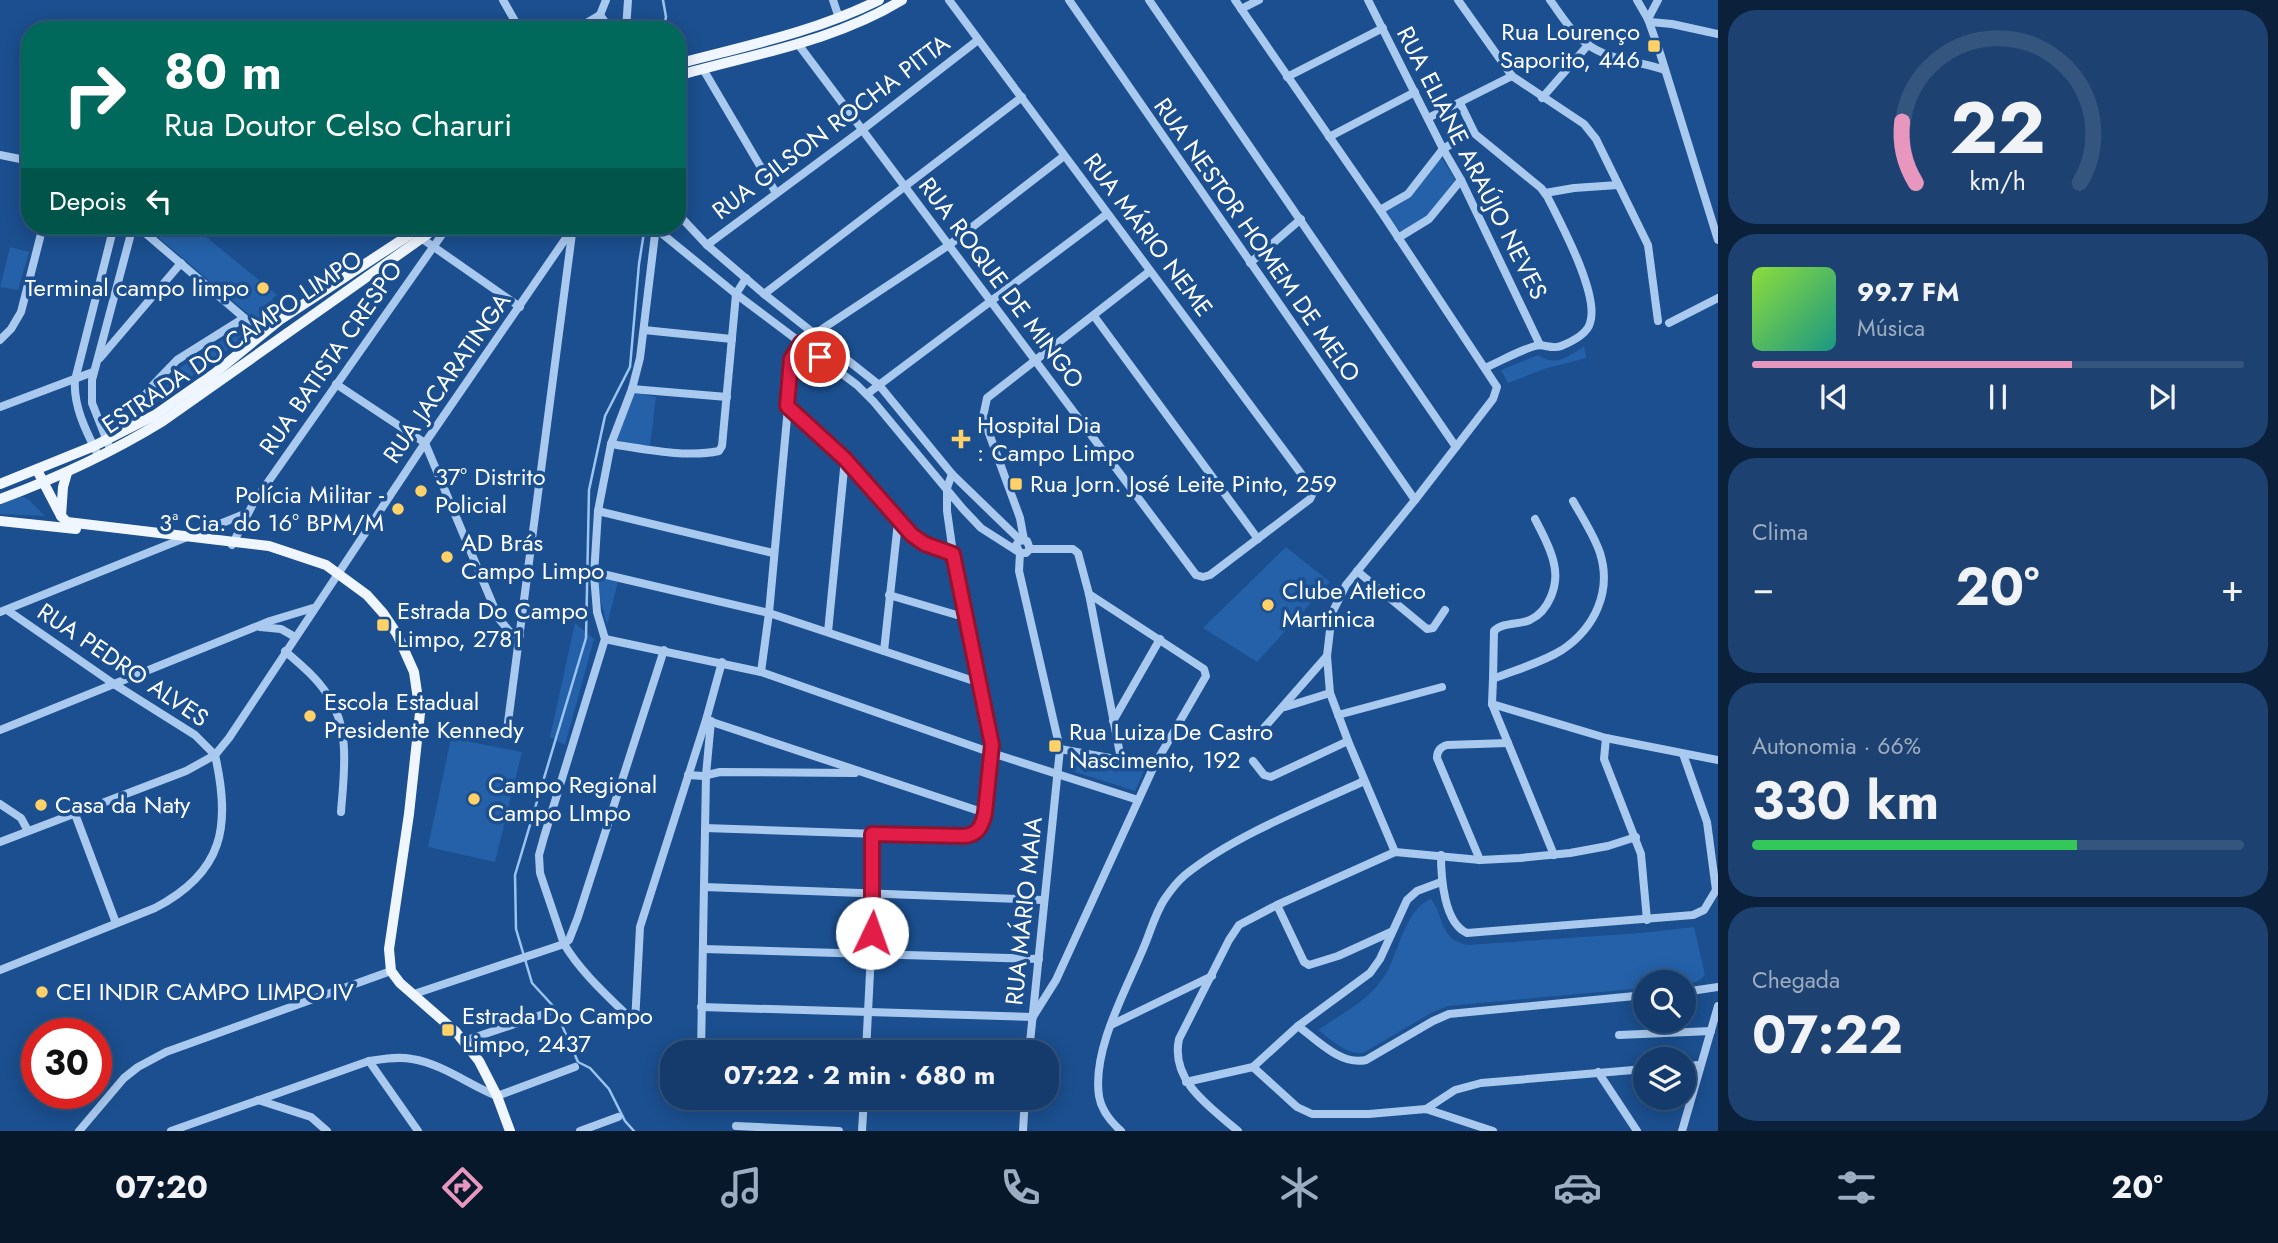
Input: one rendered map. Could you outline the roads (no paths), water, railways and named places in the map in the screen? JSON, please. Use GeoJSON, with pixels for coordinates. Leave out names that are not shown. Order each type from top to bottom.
{"type":"FeatureCollection","features":[{"type":"Feature","properties":{"kind":"main road"},"geometry":{"type":"LineString","coordinates":[[686,62],[792,34],[839,18],[879,0]]}},
{"type":"Feature","properties":{"kind":"main road"},"geometry":{"type":"LineString","coordinates":[[686,74],[798,44],[842,29],[902,0]]}},
{"type":"Feature","properties":{"kind":"main road","name":"ESTRADA DO CAMPO LIMPO"},"geometry":{"type":"LineString","coordinates":[[0,484],[94,446],[136,425],[215,373],[281,319],[409,235]]}},
{"type":"Feature","properties":{"kind":"main road","name":"ESTRADA DO CAMPO LIMPO"},"geometry":{"type":"LineString","coordinates":[[0,499],[67,473],[163,421],[426,235]]}},
{"type":"Feature","properties":{"kind":"main road"},"geometry":{"type":"LineString","coordinates":[[269,347],[281,319]]}},
{"type":"Feature","properties":{"kind":"main road"},"geometry":{"type":"LineString","coordinates":[[37,470],[61,516],[73,524],[184,539]]}},
{"type":"Feature","properties":{"kind":"main road"},"geometry":{"type":"LineString","coordinates":[[61,516],[67,473]]}},
{"type":"Feature","properties":{"kind":"main road"},"geometry":{"type":"LineString","coordinates":[[0,521],[233,543],[288,551],[326,565],[368,595],[383,613],[407,654],[418,689],[420,713],[389,949],[391,971],[400,983],[464,1041],[479,1061],[497,1096],[510,1131]]}},
{"type":"Feature","properties":{"kind":"street"},"geometry":{"type":"LineString","coordinates":[[503,0],[515,21]]}},
{"type":"Feature","properties":{"kind":"street"},"geometry":{"type":"LineString","coordinates":[[590,21],[600,15],[607,0]]}},
{"type":"Feature","properties":{"kind":"street"},"geometry":{"type":"LineString","coordinates":[[627,21],[628,0]]}},
{"type":"Feature","properties":{"kind":"street"},"geometry":{"type":"LineString","coordinates":[[832,0],[839,18]]}},
{"type":"Feature","properties":{"kind":"street","name":"RUA MÁRIO NEME"},"geometry":{"type":"LineString","coordinates":[[949,0],[1314,494],[1258,539]]}},
{"type":"Feature","properties":{"kind":"street","name":"RUA NESTOR HOMEM DE MELO"},"geometry":{"type":"LineString","coordinates":[[1069,0],[1415,500]]}},
{"type":"Feature","properties":{"kind":"street"},"geometry":{"type":"LineString","coordinates":[[1149,0],[1456,447]]}},
{"type":"Feature","properties":{"kind":"street"},"geometry":{"type":"LineString","coordinates":[[1234,0],[1380,210],[1495,384],[1496,394],[1357,571],[1337,599],[1332,613],[1327,656],[1331,693],[1364,781],[1395,852]]}},
{"type":"Feature","properties":{"kind":"street"},"geometry":{"type":"LineString","coordinates":[[1241,9],[1259,0]]}},
{"type":"Feature","properties":{"kind":"street","name":"RUA ELIANE ARAÚJO NEVES"},"geometry":{"type":"LineString","coordinates":[[1368,0],[1461,180],[1541,345]]}},
{"type":"Feature","properties":{"kind":"street"},"geometry":{"type":"LineString","coordinates":[[1458,0],[1512,76],[1590,130],[1648,246],[1658,321]]}},
{"type":"Feature","properties":{"kind":"street"},"geometry":{"type":"LineString","coordinates":[[1550,0],[1588,45],[1606,54],[1665,70]]}},
{"type":"Feature","properties":{"kind":"street"},"geometry":{"type":"LineString","coordinates":[[1637,0],[1649,20],[1718,240]]}},
{"type":"Feature","properties":{"kind":"street"},"geometry":{"type":"LineString","coordinates":[[1649,20],[1657,0]]}},
{"type":"Feature","properties":{"kind":"street"},"geometry":{"type":"LineString","coordinates":[[600,15],[604,21]]}},
{"type":"Feature","properties":{"kind":"street"},"geometry":{"type":"LineString","coordinates":[[1649,20],[1718,34]]}},
{"type":"Feature","properties":{"kind":"street"},"geometry":{"type":"LineString","coordinates":[[1287,77],[1383,29]]}},
{"type":"Feature","properties":{"kind":"street","name":"RUA GILSON ROCHA PITTA"},"geometry":{"type":"LineString","coordinates":[[707,245],[978,40]]}},
{"type":"Feature","properties":{"kind":"street","name":"RUA ROQUE DE MINGO"},"geometry":{"type":"LineString","coordinates":[[798,44],[1196,575],[1210,575],[1258,539]]}},
{"type":"Feature","properties":{"kind":"street"},"geometry":{"type":"LineString","coordinates":[[1542,98],[1588,45]]}},
{"type":"Feature","properties":{"kind":"street"},"geometry":{"type":"LineString","coordinates":[[703,69],[776,193]]}},
{"type":"Feature","properties":{"kind":"street"},"geometry":{"type":"LineString","coordinates":[[1428,118],[1512,76]]}},
{"type":"Feature","properties":{"kind":"street"},"geometry":{"type":"LineString","coordinates":[[1329,137],[1415,92]]}},
{"type":"Feature","properties":{"kind":"street"},"geometry":{"type":"LineString","coordinates":[[764,294],[1022,97]]}},
{"type":"Feature","properties":{"kind":"street"},"geometry":{"type":"LineString","coordinates":[[1460,103],[1473,131],[1545,193],[1582,269],[1590,302],[1591,322],[1581,334],[1561,346],[1555,348],[1541,345],[1485,368]]}},
{"type":"Feature","properties":{"kind":"street"},"geometry":{"type":"LineString","coordinates":[[1380,210],[1408,194],[1443,149],[1473,131]]}},
{"type":"Feature","properties":{"kind":"street"},"geometry":{"type":"LineString","coordinates":[[0,155],[21,159]]}},
{"type":"Feature","properties":{"kind":"street"},"geometry":{"type":"LineString","coordinates":[[761,672],[769,613],[791,359],[801,343],[949,245],[1064,156]]}},
{"type":"Feature","properties":{"kind":"street"},"geometry":{"type":"LineString","coordinates":[[1398,238],[1429,219],[1461,180]]}},
{"type":"Feature","properties":{"kind":"street"},"geometry":{"type":"LineString","coordinates":[[1545,193],[1618,185]]}},
{"type":"Feature","properties":{"kind":"street"},"geometry":{"type":"LineString","coordinates":[[867,394],[1107,214]]}},
{"type":"Feature","properties":{"kind":"street"},"geometry":{"type":"LineString","coordinates":[[1250,263],[1301,219]]}},
{"type":"Feature","properties":{"kind":"street"},"geometry":{"type":"LineString","coordinates":[[686,223],[707,245],[764,294],[878,385],[952,474],[988,511],[1029,543],[1030,549]]}},
{"type":"Feature","properties":{"kind":"street"},"geometry":{"type":"LineString","coordinates":[[0,340],[11,330],[21,312],[41,235]]}},
{"type":"Feature","properties":{"kind":"street"},"geometry":{"type":"LineString","coordinates":[[99,457],[76,405],[74,393],[112,235]]}},
{"type":"Feature","properties":{"kind":"street"},"geometry":{"type":"LineString","coordinates":[[111,451],[90,392],[93,372],[133,235]]}},
{"type":"Feature","properties":{"kind":"street"},"geometry":{"type":"LineString","coordinates":[[146,235],[263,334]]}},
{"type":"Feature","properties":{"kind":"street","name":"RUA BATISTA CRESPO"},"geometry":{"type":"LineString","coordinates":[[233,543],[247,513],[441,235]]}},
{"type":"Feature","properties":{"kind":"street","name":"RUA JACARATINGA"},"geometry":{"type":"LineString","coordinates":[[215,755],[569,235]]}},
{"type":"Feature","properties":{"kind":"street"},"geometry":{"type":"LineString","coordinates":[[507,730],[572,235]]}},
{"type":"Feature","properties":{"kind":"street"},"geometry":{"type":"LineString","coordinates":[[654,235],[644,330],[632,389],[611,444],[598,511],[594,572],[597,612],[605,639],[540,855],[540,873],[564,944],[592,981],[635,1023],[640,928],[688,775],[709,721],[722,662]]}},
{"type":"Feature","properties":{"kind":"street"},"geometry":{"type":"LineString","coordinates":[[665,235],[736,294],[867,394],[981,528],[1019,552],[1026,553],[1030,549],[1073,549],[1078,554],[1089,594],[1121,759]]}},
{"type":"Feature","properties":{"kind":"street"},"geometry":{"type":"LineString","coordinates":[[421,238],[520,307]]}},
{"type":"Feature","properties":{"kind":"street"},"geometry":{"type":"LineString","coordinates":[[98,360],[181,263]]}},
{"type":"Feature","properties":{"kind":"street"},"geometry":{"type":"LineString","coordinates":[[1022,540],[1020,518],[983,417],[986,398],[1150,271]]}},
{"type":"Feature","properties":{"kind":"street"},"geometry":{"type":"LineString","coordinates":[[611,444],[701,453],[719,451],[722,446],[736,294],[746,278]]}},
{"type":"Feature","properties":{"kind":"street"},"geometry":{"type":"LineString","coordinates":[[1669,323],[1718,298]]}},
{"type":"Feature","properties":{"kind":"street"},"geometry":{"type":"LineString","coordinates":[[1094,316],[1258,539]]}},
{"type":"Feature","properties":{"kind":"street"},"geometry":{"type":"LineString","coordinates":[[117,435],[177,360],[244,318]]}},
{"type":"Feature","properties":{"kind":"street"},"geometry":{"type":"LineString","coordinates":[[644,330],[732,340]]}},
{"type":"Feature","properties":{"kind":"street"},"geometry":{"type":"LineString","coordinates":[[0,407],[93,372]]}},
{"type":"Feature","properties":{"kind":"street"},"geometry":{"type":"LineString","coordinates":[[336,384],[425,443],[499,619],[510,632],[520,636]]}},
{"type":"Feature","properties":{"kind":"street"},"geometry":{"type":"LineString","coordinates":[[632,389],[727,397]]}},
{"type":"Feature","properties":{"kind":"street"},"geometry":{"type":"LineString","coordinates":[[787,406],[845,459],[898,522],[925,544],[953,554]]}},
{"type":"Feature","properties":{"kind":"street"},"geometry":{"type":"LineString","coordinates":[[136,425],[134,417],[137,407]]}},
{"type":"Feature","properties":{"kind":"street"},"geometry":{"type":"LineString","coordinates":[[828,632],[845,459]]}},
{"type":"Feature","properties":{"kind":"street"},"geometry":{"type":"LineString","coordinates":[[705,828],[970,836],[980,829],[985,813],[992,753],[953,554],[947,511],[947,488],[952,474]]}},
{"type":"Feature","properties":{"kind":"street"},"geometry":{"type":"LineString","coordinates":[[1493,679],[1562,650],[1588,626],[1597,612],[1602,598],[1603,568],[1592,535],[1573,501]]}},
{"type":"Feature","properties":{"kind":"street"},"geometry":{"type":"LineString","coordinates":[[598,511],[773,554]]}},
{"type":"Feature","properties":{"kind":"street"},"geometry":{"type":"LineString","coordinates":[[3,611],[247,513]]}},
{"type":"Feature","properties":{"kind":"street"},"geometry":{"type":"LineString","coordinates":[[1009,528],[1017,524],[1020,518]]}},
{"type":"Feature","properties":{"kind":"street"},"geometry":{"type":"LineString","coordinates":[[1535,519],[1555,566],[1552,596],[1538,616],[1520,624],[1499,626],[1494,631],[1492,704],[1554,855]]}},
{"type":"Feature","properties":{"kind":"street"},"geometry":{"type":"LineString","coordinates":[[884,651],[898,522]]}},
{"type":"Feature","properties":{"kind":"street"},"geometry":{"type":"LineString","coordinates":[[1019,552],[1016,545],[1022,540]]}},
{"type":"Feature","properties":{"kind":"street","name":"RUA MÁRIO MAIA"},"geometry":{"type":"LineString","coordinates":[[1019,552],[1019,571],[1060,749],[1030,1040]]}},
{"type":"Feature","properties":{"kind":"street"},"geometry":{"type":"LineString","coordinates":[[1357,571],[1427,629],[1433,628],[1446,610]]}},
{"type":"Feature","properties":{"kind":"street"},"geometry":{"type":"LineString","coordinates":[[594,572],[769,613],[980,683]]}},
{"type":"Feature","properties":{"kind":"street"},"geometry":{"type":"LineString","coordinates":[[701,1007],[1033,1017],[1056,980],[1154,766],[1206,677],[1204,669],[1089,594]]}},
{"type":"Feature","properties":{"kind":"street"},"geometry":{"type":"LineString","coordinates":[[889,595],[967,618]]}},
{"type":"Feature","properties":{"kind":"street"},"geometry":{"type":"LineString","coordinates":[[0,730],[289,614],[314,608]]}},
{"type":"Feature","properties":{"kind":"street","name":"RUA PEDRO ALVES"},"geometry":{"type":"LineString","coordinates":[[3,611],[195,735],[215,755]]}},
{"type":"Feature","properties":{"kind":"street"},"geometry":{"type":"LineString","coordinates":[[257,627],[281,629],[295,637]]}},
{"type":"Feature","properties":{"kind":"street"},"geometry":{"type":"LineString","coordinates":[[605,639],[761,672],[992,753],[1138,800]]}},
{"type":"Feature","properties":{"kind":"street"},"geometry":{"type":"LineString","coordinates":[[1113,720],[1160,639]]}},
{"type":"Feature","properties":{"kind":"street"},"geometry":{"type":"LineString","coordinates":[[414,994],[564,944],[569,940],[664,650]]}},
{"type":"Feature","properties":{"kind":"street"},"geometry":{"type":"LineString","coordinates":[[285,651],[327,693],[337,713],[343,734],[341,812]]}},
{"type":"Feature","properties":{"kind":"street"},"geometry":{"type":"LineString","coordinates":[[1263,729],[1327,656]]}},
{"type":"Feature","properties":{"kind":"street"},"geometry":{"type":"LineString","coordinates":[[1338,715],[1442,687]]}},
{"type":"Feature","properties":{"kind":"street"},"geometry":{"type":"LineString","coordinates":[[1285,707],[1331,693]]}},
{"type":"Feature","properties":{"kind":"street"},"geometry":{"type":"LineString","coordinates":[[1492,704],[1606,738],[1718,761]]}},
{"type":"Feature","properties":{"kind":"street"},"geometry":{"type":"LineString","coordinates":[[709,721],[985,813]]}},
{"type":"Feature","properties":{"kind":"street"},"geometry":{"type":"LineString","coordinates":[[701,1040],[709,721]]}},
{"type":"Feature","properties":{"kind":"street"},"geometry":{"type":"LineString","coordinates":[[1606,738],[1604,759],[1641,853],[1647,920]]}},
{"type":"Feature","properties":{"kind":"street"},"geometry":{"type":"LineString","coordinates":[[1253,761],[1264,775],[1271,777],[1348,741]]}},
{"type":"Feature","properties":{"kind":"street"},"geometry":{"type":"LineString","coordinates":[[1480,860],[1437,754],[1439,749],[1447,744],[1508,743]]}},
{"type":"Feature","properties":{"kind":"street"},"geometry":{"type":"LineString","coordinates":[[1060,749],[1154,766]]}},
{"type":"Feature","properties":{"kind":"street"},"geometry":{"type":"LineString","coordinates":[[1441,855],[1441,882],[1458,928],[1473,934],[1693,915],[1704,910],[1716,890],[1707,822],[1683,754]]}},
{"type":"Feature","properties":{"kind":"street"},"geometry":{"type":"LineString","coordinates":[[0,842],[186,771],[215,755],[224,814],[220,839],[212,858],[190,885],[174,898],[0,970]]}},
{"type":"Feature","properties":{"kind":"street"},"geometry":{"type":"LineString","coordinates":[[688,775],[720,772],[864,773]]}},
{"type":"Feature","properties":{"kind":"street"},"geometry":{"type":"LineString","coordinates":[[1121,1131],[1106,1114],[1099,1095],[1102,1058],[1111,1025],[1164,900],[1182,878],[1208,858],[1295,812],[1364,781]]}},
{"type":"Feature","properties":{"kind":"street"},"geometry":{"type":"LineString","coordinates":[[0,804],[21,818],[28,831]]}},
{"type":"Feature","properties":{"kind":"street"},"geometry":{"type":"LineString","coordinates":[[75,814],[116,923]]}},
{"type":"Feature","properties":{"kind":"street"},"geometry":{"type":"LineString","coordinates":[[867,1040],[874,893],[872,834]]}},
{"type":"Feature","properties":{"kind":"street"},"geometry":{"type":"LineString","coordinates":[[1238,1131],[1186,1082],[1178,1060],[1179,1039],[1239,925],[1395,852],[1480,860],[1554,855],[1608,846],[1636,837]]}},
{"type":"Feature","properties":{"kind":"street"},"geometry":{"type":"LineString","coordinates":[[1186,1082],[1253,1067],[1298,1026],[1370,974],[1412,894],[1441,882]]}},
{"type":"Feature","properties":{"kind":"street"},"geometry":{"type":"LineString","coordinates":[[704,887],[1043,900]]}},
{"type":"Feature","properties":{"kind":"street"},"geometry":{"type":"LineString","coordinates":[[1277,905],[1304,962],[1309,965],[1338,956],[1391,932]]}},
{"type":"Feature","properties":{"kind":"street"},"geometry":{"type":"LineString","coordinates":[[703,949],[1039,959]]}},
{"type":"Feature","properties":{"kind":"street"},"geometry":{"type":"LineString","coordinates":[[79,1131],[124,1078],[149,1060],[391,971]]}},
{"type":"Feature","properties":{"kind":"street"},"geometry":{"type":"LineString","coordinates":[[1111,1025],[1212,976]]}},
{"type":"Feature","properties":{"kind":"street"},"geometry":{"type":"LineString","coordinates":[[1036,986],[1051,984],[1056,980]]}},
{"type":"Feature","properties":{"kind":"street"},"geometry":{"type":"LineString","coordinates":[[1696,991],[1718,988]]}},
{"type":"Feature","properties":{"kind":"street"},"geometry":{"type":"LineString","coordinates":[[1298,1026],[1344,1059],[1357,1062],[1449,1014],[1633,996]]}},
{"type":"Feature","properties":{"kind":"street"},"geometry":{"type":"LineString","coordinates":[[1682,1131],[1718,1006]]}},
{"type":"Feature","properties":{"kind":"street"},"geometry":{"type":"LineString","coordinates":[[464,1041],[547,1013]]}},
{"type":"Feature","properties":{"kind":"street"},"geometry":{"type":"LineString","coordinates":[[1619,1035],[1711,1031]]}},
{"type":"Feature","properties":{"kind":"street"},"geometry":{"type":"LineString","coordinates":[[171,1131],[369,1060],[398,1057],[430,1063],[497,1096],[575,1067]]}},
{"type":"Feature","properties":{"kind":"street"},"geometry":{"type":"LineString","coordinates":[[369,1060],[418,1131]]}},
{"type":"Feature","properties":{"kind":"street"},"geometry":{"type":"LineString","coordinates":[[1696,1065],[1700,1065]]}},
{"type":"Feature","properties":{"kind":"street"},"geometry":{"type":"LineString","coordinates":[[1253,1067],[1297,1107],[1312,1114],[1369,1114],[1426,1109],[1493,1131]]}},
{"type":"Feature","properties":{"kind":"street"},"geometry":{"type":"LineString","coordinates":[[1426,1109],[1455,1090],[1468,1085],[1633,1070]]}},
{"type":"Feature","properties":{"kind":"street"},"geometry":{"type":"LineString","coordinates":[[1598,1072],[1637,1131]]}},
{"type":"Feature","properties":{"kind":"street"},"geometry":{"type":"LineString","coordinates":[[257,1099],[299,1111],[311,1117],[325,1130]]}},
{"type":"Feature","properties":{"kind":"street"},"geometry":{"type":"LineString","coordinates":[[862,1131],[863,1110]]}},
{"type":"Feature","properties":{"kind":"street"},"geometry":{"type":"LineString","coordinates":[[1023,1131],[1024,1110]]}},
{"type":"Feature","properties":{"kind":"street"},"geometry":{"type":"LineString","coordinates":[[580,1131],[618,1117]]}},
{"type":"Feature","properties":{"kind":"street"},"geometry":{"type":"LineString","coordinates":[[210,1118],[210,1131]]}},
{"type":"Feature","properties":{"kind":"street"},"geometry":{"type":"LineString","coordinates":[[736,1126],[839,1131]]}},
{"type":"Feature","properties":{"kind":"waterway"},"geometry":{"type":"LineString","coordinates":[[663,0],[665,21]]}},
{"type":"Feature","properties":{"kind":"waterway"},"geometry":{"type":"LineString","coordinates":[[634,1131],[625,1121],[609,1089],[590,1068],[578,1062],[554,1007],[532,983],[516,929],[515,875],[586,638],[589,490],[605,416],[630,367],[644,235]]}},
{"type":"Feature","properties":{"kind":"place","name":"Rua Lourenço Saporito, 446"},"geometry":{"type":"Point","coordinates":[1654,46]}},
{"type":"Feature","properties":{"kind":"place","name":"Terminal campo limpo"},"geometry":{"type":"Point","coordinates":[263,288]}},
{"type":"Feature","properties":{"kind":"place","name":"Hospital Dia : Campo Limpo"},"geometry":{"type":"Point","coordinates":[961,439]}},
{"type":"Feature","properties":{"kind":"place","name":"Rua Jorn. José Leite Pinto, 259"},"geometry":{"type":"Point","coordinates":[1016,484]}},
{"type":"Feature","properties":{"kind":"place","name":"37º Distrito Policial"},"geometry":{"type":"Point","coordinates":[421,491]}},
{"type":"Feature","properties":{"kind":"place","name":"Polícia Militar - 3ª Cia. do 16º BPM/M"},"geometry":{"type":"Point","coordinates":[398,509]}},
{"type":"Feature","properties":{"kind":"place","name":"AD Brás Campo Limpo"},"geometry":{"type":"Point","coordinates":[447,557]}},
{"type":"Feature","properties":{"kind":"place","name":"Clube Atletico Martinica"},"geometry":{"type":"Point","coordinates":[1268,605]}},
{"type":"Feature","properties":{"kind":"place","name":"Estrada Do Campo Limpo, 2781"},"geometry":{"type":"Point","coordinates":[383,625]}},
{"type":"Feature","properties":{"kind":"place","name":"Escola Estadual Presidente Kennedy"},"geometry":{"type":"Point","coordinates":[310,716]}},
{"type":"Feature","properties":{"kind":"place","name":"Rua Luiza De Castro Nascimento, 192"},"geometry":{"type":"Point","coordinates":[1055,746]}},
{"type":"Feature","properties":{"kind":"place","name":"Campo Regional Campo LImpo"},"geometry":{"type":"Point","coordinates":[474,799]}},
{"type":"Feature","properties":{"kind":"place","name":"Casa da Naty"},"geometry":{"type":"Point","coordinates":[41,805]}},
{"type":"Feature","properties":{"kind":"place","name":"CEI INDIR CAMPO LIMPO IV"},"geometry":{"type":"Point","coordinates":[42,992]}},
{"type":"Feature","properties":{"kind":"place","name":"Estrada Do Campo Limpo, 2437"},"geometry":{"type":"Point","coordinates":[448,1030]}}]}
